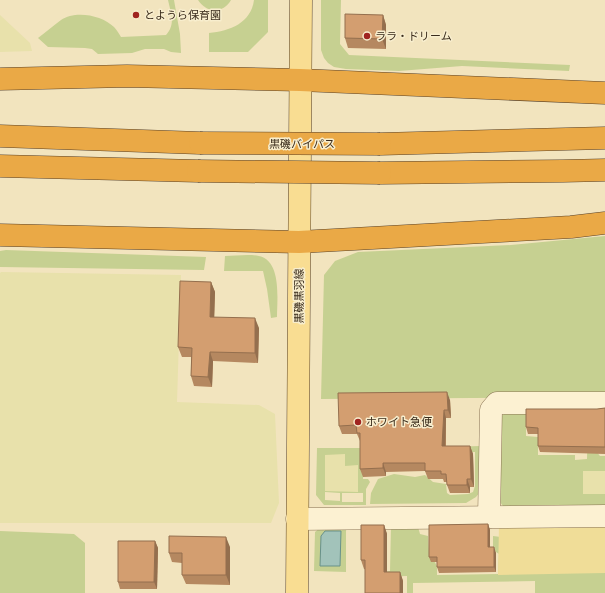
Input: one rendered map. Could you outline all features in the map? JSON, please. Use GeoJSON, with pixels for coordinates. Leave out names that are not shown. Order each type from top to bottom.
{"type":"FeatureCollection","features":[{"type":"Feature","properties":{"kind":"highway"},"geometry":{"type":"LineString","coordinates":[[0,79],[127,76],[300,80],[605,93]]}},
{"type":"Feature","properties":{"kind":"highway","name":"黒磯バイパス"},"geometry":{"type":"LineString","coordinates":[[0,136],[200,143],[380,144],[605,138]]}},
{"type":"Feature","properties":{"kind":"highway"},"geometry":{"type":"LineString","coordinates":[[0,166],[198,171],[380,173],[605,170]]}},
{"type":"Feature","properties":{"kind":"highway"},"geometry":{"type":"LineString","coordinates":[[0,235],[299,242],[440,233],[571,227],[605,223]]}},
{"type":"Feature","properties":{"kind":"main road","name":"黒磯黒羽線"},"geometry":{"type":"LineString","coordinates":[[297,593],[301,0]]}},
{"type":"Feature","properties":{"kind":"street"},"geometry":{"type":"LineString","coordinates":[[489,517],[491,410],[497,403],[605,403]]}},
{"type":"Feature","properties":{"kind":"street"},"geometry":{"type":"LineString","coordinates":[[297,519],[605,516]]}},
{"type":"Feature","properties":{"kind":"shaded area"},"geometry":{"type":"Polygon","coordinates":[[[0,15],[30,43],[32,51],[0,52],[0,15]]]}},
{"type":"Feature","properties":{"kind":"shaded area"},"geometry":{"type":"Polygon","coordinates":[[[1,272],[181,275],[177,402],[259,405],[275,414],[279,503],[271,523],[0,523],[1,272]]]}},
{"type":"Feature","properties":{"kind":"shaded area"},"geometry":{"type":"Polygon","coordinates":[[[325,454],[345,454],[358,465],[358,492],[325,492],[325,454]]]}},
{"type":"Feature","properties":{"kind":"shaded area"},"geometry":{"type":"Polygon","coordinates":[[[583,471],[605,471],[605,494],[583,494],[583,471]]]}},
{"type":"Feature","properties":{"kind":"green space"},"geometry":{"type":"Polygon","coordinates":[[[168,0],[174,0],[180,34],[181,53],[171,52],[164,49],[145,49],[132,53],[98,54],[92,49],[85,48],[48,47],[38,38],[61,20],[74,15],[88,15],[103,19],[115,28],[121,37],[166,35],[172,23],[168,0]]]}},
{"type":"Feature","properties":{"kind":"green space"},"geometry":{"type":"Polygon","coordinates":[[[198,0],[231,0],[224,8],[214,10],[205,7],[198,0]]]}},
{"type":"Feature","properties":{"kind":"green space"},"geometry":{"type":"Polygon","coordinates":[[[254,0],[268,0],[268,32],[248,52],[209,52],[209,33],[232,28],[244,20],[249,15],[254,0]]]}},
{"type":"Feature","properties":{"kind":"green space"},"geometry":{"type":"Polygon","coordinates":[[[321,0],[341,0],[340,44],[349,55],[570,65],[569,71],[462,66],[399,71],[346,69],[334,67],[324,58],[321,50],[321,0]]]}},
{"type":"Feature","properties":{"kind":"green space"},"geometry":{"type":"Polygon","coordinates":[[[605,236],[605,397],[321,399],[324,275],[335,261],[358,252],[511,245],[605,236]]]}},
{"type":"Feature","properties":{"kind":"green space"},"geometry":{"type":"Polygon","coordinates":[[[0,251],[206,257],[204,270],[0,267],[0,251]]]}},
{"type":"Feature","properties":{"kind":"green space"},"geometry":{"type":"Polygon","coordinates":[[[225,256],[259,256],[266,259],[272,265],[277,282],[277,317],[271,318],[263,271],[224,271],[225,256]]]}},
{"type":"Feature","properties":{"kind":"green space"},"geometry":{"type":"Polygon","coordinates":[[[588,412],[596,451],[600,456],[605,456],[605,471],[583,471],[583,494],[605,494],[605,505],[503,506],[496,497],[497,420],[505,413],[526,414],[526,436],[538,437],[538,455],[575,455],[575,460],[587,459],[588,412]]]}},
{"type":"Feature","properties":{"kind":"green space"},"geometry":{"type":"Polygon","coordinates":[[[480,446],[480,492],[476,497],[466,503],[370,504],[371,493],[378,479],[394,474],[415,477],[425,475],[433,482],[446,484],[447,493],[450,495],[468,494],[473,492],[475,486],[475,452],[448,452],[447,447],[480,446]]]}},
{"type":"Feature","properties":{"kind":"green space"},"geometry":{"type":"Polygon","coordinates":[[[317,448],[364,448],[363,479],[368,479],[370,482],[366,489],[366,505],[324,505],[316,495],[317,448]],[[345,454],[325,455],[325,491],[358,492],[358,465],[345,466],[345,454]],[[325,492],[325,500],[340,501],[340,493],[325,492]],[[342,493],[342,502],[363,502],[363,493],[342,493]]]}},
{"type":"Feature","properties":{"kind":"green space"},"geometry":{"type":"Polygon","coordinates":[[[324,525],[346,526],[346,572],[314,571],[315,532],[324,525]]]}},
{"type":"Feature","properties":{"kind":"green space"},"geometry":{"type":"Polygon","coordinates":[[[391,526],[418,527],[420,534],[428,536],[429,552],[437,566],[437,575],[498,574],[499,554],[493,550],[493,536],[501,537],[605,573],[605,593],[535,593],[535,581],[413,583],[413,593],[407,593],[407,576],[374,577],[375,573],[390,571],[391,526]]]}},
{"type":"Feature","properties":{"kind":"green space"},"geometry":{"type":"Polygon","coordinates":[[[0,531],[74,534],[85,543],[85,593],[0,593],[0,531]]]}},
{"type":"Feature","properties":{"kind":"sand"},"geometry":{"type":"Polygon","coordinates":[[[605,524],[605,573],[498,575],[499,525],[605,524]]]}},
{"type":"Feature","properties":{"kind":"water"},"geometry":{"type":"Polygon","coordinates":[[[325,531],[341,531],[340,566],[320,566],[321,536],[325,531]]]}},
{"type":"Feature","properties":{"kind":"building"},"geometry":{"type":"Polygon","coordinates":[[[345,14],[383,15],[382,39],[345,38],[345,14]]]}},
{"type":"Feature","properties":{"kind":"building"},"geometry":{"type":"Polygon","coordinates":[[[180,281],[211,282],[210,317],[255,318],[255,353],[210,352],[208,377],[191,376],[192,348],[178,347],[180,281]]]}},
{"type":"Feature","properties":{"kind":"building"},"geometry":{"type":"Polygon","coordinates":[[[447,392],[448,410],[444,410],[442,446],[470,446],[471,479],[467,479],[467,485],[447,485],[446,474],[441,474],[441,471],[425,471],[425,463],[383,463],[383,468],[360,469],[360,433],[357,433],[356,425],[339,426],[338,393],[447,392]]]}},
{"type":"Feature","properties":{"kind":"building"},"geometry":{"type":"Polygon","coordinates":[[[605,408],[605,447],[538,446],[538,428],[526,427],[526,409],[605,408]]]}},
{"type":"Feature","properties":{"kind":"building"},"geometry":{"type":"Polygon","coordinates":[[[488,524],[488,547],[494,547],[494,567],[437,567],[437,557],[429,557],[429,525],[488,524]]]}},
{"type":"Feature","properties":{"kind":"building"},"geometry":{"type":"Polygon","coordinates":[[[361,525],[384,525],[384,572],[400,572],[400,593],[365,593],[365,560],[361,560],[361,525]]]}},
{"type":"Feature","properties":{"kind":"building"},"geometry":{"type":"Polygon","coordinates":[[[169,536],[226,537],[226,575],[182,575],[182,553],[169,553],[169,536]]]}},
{"type":"Feature","properties":{"kind":"building"},"geometry":{"type":"Polygon","coordinates":[[[118,541],[155,541],[154,582],[118,582],[118,541]]]}},
{"type":"Feature","properties":{"kind":"place","name":"とようら保育園"},"geometry":{"type":"Point","coordinates":[136,15]}},
{"type":"Feature","properties":{"kind":"place","name":"ララ・ドリーム"},"geometry":{"type":"Point","coordinates":[367,36]}},
{"type":"Feature","properties":{"kind":"place","name":"ホワイト急便"},"geometry":{"type":"Point","coordinates":[358,422]}}]}
